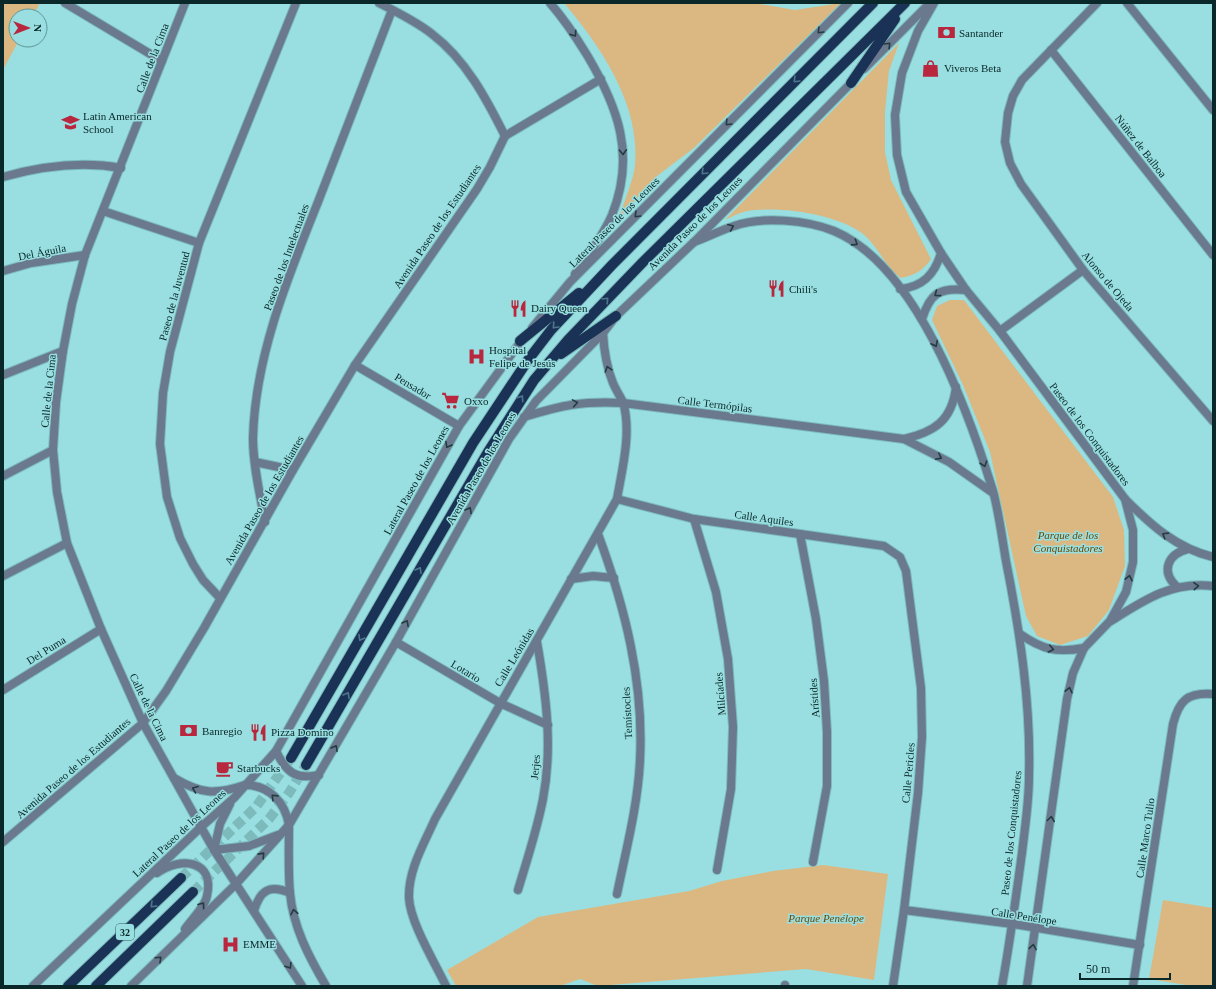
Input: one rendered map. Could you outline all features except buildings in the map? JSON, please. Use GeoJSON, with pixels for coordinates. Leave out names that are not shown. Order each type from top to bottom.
{"type":"FeatureCollection","features":[{"type":"Feature","properties":{"kind":"main road","name":"Avenida Paseo de los Leones"},"geometry":{"type":"LineString","coordinates":[[291,758],[469,450],[514,379],[551,330],[612,265],[873,3]]}},
{"type":"Feature","properties":{"kind":"main road","name":"Avenida Paseo de los Leones"},"geometry":{"type":"LineString","coordinates":[[306,765],[488,452],[515,408],[549,362],[568,340],[675,230],[905,3]]}},
{"type":"Feature","properties":{"kind":"main road"},"geometry":{"type":"LineString","coordinates":[[851,83],[905,3]]}},
{"type":"Feature","properties":{"kind":"main road"},"geometry":{"type":"LineString","coordinates":[[520,341],[612,265]]}},
{"type":"Feature","properties":{"kind":"main road"},"geometry":{"type":"LineString","coordinates":[[549,362],[616,316]]}},
{"type":"Feature","properties":{"kind":"main road","name":"32"},"geometry":{"type":"LineString","coordinates":[[68,986],[181,878]]}},
{"type":"Feature","properties":{"kind":"main road","name":"32"},"geometry":{"type":"LineString","coordinates":[[96,986],[193,892]]}},
{"type":"Feature","properties":{"kind":"street"},"geometry":{"type":"LineString","coordinates":[[65,3],[162,61]]}},
{"type":"Feature","properties":{"kind":"street","name":"Calle de la Cima"},"geometry":{"type":"LineString","coordinates":[[185,3],[121,168],[85,255],[72,304],[63,351],[56,402],[53,450],[57,492],[67,542],[101,629],[143,723],[214,850],[302,986]]}},
{"type":"Feature","properties":{"kind":"street","name":"Paseo de la Juventud"},"geometry":{"type":"LineString","coordinates":[[220,598],[192,564],[180,538],[167,497],[160,444],[163,393],[170,352],[199,243],[296,3]]}},
{"type":"Feature","properties":{"kind":"street"},"geometry":{"type":"LineString","coordinates":[[379,3],[432,33],[448,48],[462,64],[485,96],[505,136],[601,79]]}},
{"type":"Feature","properties":{"kind":"street"},"geometry":{"type":"LineString","coordinates":[[550,3],[577,39],[601,79],[617,115],[624,153],[623,175],[612,216],[601,236],[570,282]]}},
{"type":"Feature","properties":{"kind":"street","name":"Lateral Paseo de los Leones"},"geometry":{"type":"LineString","coordinates":[[33,986],[201,827],[234,798],[276,751],[459,426],[520,341],[570,282],[848,3]]}},
{"type":"Feature","properties":{"kind":"street","name":"Avenida Paseo de los Leones"},"geometry":{"type":"LineString","coordinates":[[236,884],[289,825],[396,642],[490,473],[524,417],[536,401],[603,333],[616,316],[694,242],[930,3]]}},
{"type":"Feature","properties":{"kind":"street","name":"Paseo de los Conquistadores"},"geometry":{"type":"LineString","coordinates":[[934,3],[918,31],[902,73],[895,115],[897,155],[906,192],[941,253],[966,290],[1000,332],[1125,499],[1133,530],[1133,562],[1126,592],[1110,621],[1084,648],[1073,673],[1067,699],[1027,986]]}},
{"type":"Feature","properties":{"kind":"street","name":"Alonso de Ojeda"},"geometry":{"type":"LineString","coordinates":[[1097,3],[1022,80],[1013,96],[1008,112],[1005,142],[1010,163],[1021,184],[1083,270],[1212,416]]}},
{"type":"Feature","properties":{"kind":"street"},"geometry":{"type":"LineString","coordinates":[[1127,3],[1213,110]]}},
{"type":"Feature","properties":{"kind":"street","name":"Paseo de los Intelectuales"},"geometry":{"type":"LineString","coordinates":[[265,522],[255,462],[253,438],[255,408],[263,362],[291,270],[392,10]]}},
{"type":"Feature","properties":{"kind":"street","name":"Núñez de Balboa"},"geometry":{"type":"LineString","coordinates":[[1051,50],[1213,255]]}},
{"type":"Feature","properties":{"kind":"street","name":"Avenida Paseo de los Estudiantes"},"geometry":{"type":"LineString","coordinates":[[3,842],[143,723],[186,659],[265,522],[293,470],[355,365],[477,189],[490,167],[505,136]]}},
{"type":"Feature","properties":{"kind":"street"},"geometry":{"type":"LineString","coordinates":[[3,177],[52,166],[86,164],[121,168]]}},
{"type":"Feature","properties":{"kind":"street"},"geometry":{"type":"LineString","coordinates":[[103,211],[199,243]]}},
{"type":"Feature","properties":{"kind":"street","name":"Paseo de los Conquistadores"},"geometry":{"type":"LineString","coordinates":[[694,242],[737,225],[766,220],[802,222],[833,231],[857,244],[878,263],[900,289],[922,319],[956,384],[993,493],[1020,634],[1029,734],[1030,778],[1013,924],[1002,986]]}},
{"type":"Feature","properties":{"kind":"street"},"geometry":{"type":"LineString","coordinates":[[900,289],[916,286],[928,278],[937,267],[941,253]]}},
{"type":"Feature","properties":{"kind":"street","name":"Del Águila"},"geometry":{"type":"LineString","coordinates":[[3,271],[31,263],[85,255]]}},
{"type":"Feature","properties":{"kind":"street"},"geometry":{"type":"LineString","coordinates":[[1000,332],[1083,270]]}},
{"type":"Feature","properties":{"kind":"street"},"geometry":{"type":"LineString","coordinates":[[922,319],[926,306],[937,294],[948,289],[966,290]]}},
{"type":"Feature","properties":{"kind":"street","name":"Calle Leónidas"},"geometry":{"type":"LineString","coordinates":[[446,986],[412,914],[409,898],[411,878],[416,860],[435,819],[570,580],[618,500],[624,462],[626,433],[623,403],[608,371],[604,355],[603,333]]}},
{"type":"Feature","properties":{"kind":"street"},"geometry":{"type":"LineString","coordinates":[[3,375],[63,351]]}},
{"type":"Feature","properties":{"kind":"street","name":"Pensador"},"geometry":{"type":"LineString","coordinates":[[355,365],[459,426]]}},
{"type":"Feature","properties":{"kind":"street","name":"Calle Termópilas"},"geometry":{"type":"LineString","coordinates":[[904,439],[924,434],[941,422],[952,405],[956,384]]}},
{"type":"Feature","properties":{"kind":"street","name":"Calle Termópilas"},"geometry":{"type":"LineString","coordinates":[[524,417],[554,407],[580,402],[623,403],[904,439],[949,462],[993,493]]}},
{"type":"Feature","properties":{"kind":"street"},"geometry":{"type":"LineString","coordinates":[[3,476],[53,450]]}},
{"type":"Feature","properties":{"kind":"street"},"geometry":{"type":"LineString","coordinates":[[255,462],[293,470]]}},
{"type":"Feature","properties":{"kind":"street"},"geometry":{"type":"LineString","coordinates":[[1125,499],[1154,528],[1188,549],[1213,557]]}},
{"type":"Feature","properties":{"kind":"street","name":"Calle Aquiles"},"geometry":{"type":"LineString","coordinates":[[618,500],[694,520],[884,546],[894,552],[903,562]]}},
{"type":"Feature","properties":{"kind":"street","name":"Milcíades"},"geometry":{"type":"LineString","coordinates":[[694,520],[716,592],[728,659],[733,727],[731,789],[717,870]]}},
{"type":"Feature","properties":{"kind":"street","name":"Temístocles"},"geometry":{"type":"LineString","coordinates":[[598,534],[624,610],[636,677],[639,715],[640,760],[635,801],[617,894]]}},
{"type":"Feature","properties":{"kind":"street","name":"Arístides"},"geometry":{"type":"LineString","coordinates":[[800,534],[819,642],[824,681],[827,732],[827,786],[814,862]]}},
{"type":"Feature","properties":{"kind":"street"},"geometry":{"type":"LineString","coordinates":[[3,576],[67,542]]}},
{"type":"Feature","properties":{"kind":"street"},"geometry":{"type":"LineString","coordinates":[[1177,586],[1169,576],[1169,564],[1176,553],[1188,549]]}},
{"type":"Feature","properties":{"kind":"street","name":"Calle Pericles"},"geometry":{"type":"LineString","coordinates":[[893,986],[918,792],[922,737],[921,688],[909,590],[903,562]]}},
{"type":"Feature","properties":{"kind":"street"},"geometry":{"type":"LineString","coordinates":[[570,580],[593,576],[614,578]]}},
{"type":"Feature","properties":{"kind":"street"},"geometry":{"type":"LineString","coordinates":[[1110,621],[1145,599],[1177,586],[1213,586]]}},
{"type":"Feature","properties":{"kind":"street","name":"Del Puma"},"geometry":{"type":"LineString","coordinates":[[3,690],[101,629]]}},
{"type":"Feature","properties":{"kind":"street"},"geometry":{"type":"LineString","coordinates":[[1020,634],[1034,644],[1051,650],[1068,651],[1084,648]]}},
{"type":"Feature","properties":{"kind":"street","name":"Lotario"},"geometry":{"type":"LineString","coordinates":[[396,642],[500,704],[548,725]]}},
{"type":"Feature","properties":{"kind":"street","name":"Jerjes"},"geometry":{"type":"LineString","coordinates":[[518,890],[543,798],[548,725],[543,675],[536,642]]}},
{"type":"Feature","properties":{"kind":"street","name":"Calle Marco Tulio"},"geometry":{"type":"LineString","coordinates":[[1133,986],[1176,709],[1186,698],[1197,695],[1213,694]]}},
{"type":"Feature","properties":{"kind":"street"},"geometry":{"type":"LineString","coordinates":[[276,751],[281,762],[293,773],[301,777],[319,775]]}},
{"type":"Feature","properties":{"kind":"street"},"geometry":{"type":"LineString","coordinates":[[173,778],[200,791],[210,793],[223,792],[245,785],[262,788],[277,798],[287,815],[289,825],[290,893],[295,921],[302,941],[326,986]]}},
{"type":"Feature","properties":{"kind":"street"},"geometry":{"type":"LineString","coordinates":[[234,798],[224,815],[214,850],[249,846],[269,840],[283,833]]}},
{"type":"Feature","properties":{"kind":"street"},"geometry":{"type":"LineString","coordinates":[[131,893],[162,869],[174,864],[187,862],[200,867],[209,886],[207,898],[171,948]]}},
{"type":"Feature","properties":{"kind":"street"},"geometry":{"type":"LineString","coordinates":[[131,986],[236,884]]}},
{"type":"Feature","properties":{"kind":"street"},"geometry":{"type":"LineString","coordinates":[[254,911],[257,899],[266,890],[279,888],[290,893]]}},
{"type":"Feature","properties":{"kind":"street","name":"Calle Penélope"},"geometry":{"type":"LineString","coordinates":[[904,910],[1013,924],[1140,945]]}},
{"type":"Feature","properties":{"kind":"green space"},"geometry":{"type":"Polygon","coordinates":[[[3,3],[40,3],[37,8],[8,8],[8,48],[15,48],[3,70],[3,3]]]}},
{"type":"Feature","properties":{"kind":"green space"},"geometry":{"type":"Polygon","coordinates":[[[564,3],[754,3],[795,10],[841,3],[694,148],[657,176],[618,220],[635,164],[635,142],[631,120],[624,98],[604,57],[564,3]]]}},
{"type":"Feature","properties":{"kind":"green space"},"geometry":{"type":"Polygon","coordinates":[[[899,43],[889,71],[885,112],[885,152],[891,180],[931,259],[925,267],[915,274],[901,278],[890,268],[873,244],[863,234],[839,221],[808,213],[761,210],[739,213],[725,220],[899,43]]]}},
{"type":"Feature","properties":{"kind":"green space","name":"Parque de los Conquistadores"},"geometry":{"type":"Polygon","coordinates":[[[950,300],[964,300],[1113,497],[1124,530],[1125,566],[1109,610],[1088,636],[1060,645],[1037,636],[1026,616],[990,452],[963,385],[932,320],[937,306],[950,300]]]}},
{"type":"Feature","properties":{"kind":"green space","name":"Parque Penélope"},"geometry":{"type":"Polygon","coordinates":[[[823,865],[888,874],[874,980],[806,969],[598,986],[580,979],[560,986],[456,986],[447,970],[538,917],[689,891],[722,881],[773,871],[823,865]]]}},
{"type":"Feature","properties":{"kind":"green space"},"geometry":{"type":"Polygon","coordinates":[[[1163,900],[1213,908],[1213,986],[1193,986],[1149,979],[1163,900]]]}},
{"type":"Feature","properties":{"kind":"tunnel"},"geometry":{"type":"LineString","coordinates":[[181,878],[256,807],[291,758]]}},
{"type":"Feature","properties":{"kind":"tunnel"},"geometry":{"type":"LineString","coordinates":[[193,892],[269,819],[289,793],[306,765]]}},
{"type":"Feature","properties":{"kind":"place","name":"Santander"},"geometry":{"type":"Point","coordinates":[946,33]}},
{"type":"Feature","properties":{"kind":"place","name":"Viveros Beta"},"geometry":{"type":"Point","coordinates":[931,68]}},
{"type":"Feature","properties":{"kind":"place","name":"Latin American School"},"geometry":{"type":"Point","coordinates":[70,122]}},
{"type":"Feature","properties":{"kind":"place","name":"Chili's"},"geometry":{"type":"Point","coordinates":[776,289]}},
{"type":"Feature","properties":{"kind":"place","name":"Dairy Queen"},"geometry":{"type":"Point","coordinates":[518,308]}},
{"type":"Feature","properties":{"kind":"place","name":"Hospital Felipe de Jesús"},"geometry":{"type":"Point","coordinates":[476,356]}},
{"type":"Feature","properties":{"kind":"place","name":"Oxxo"},"geometry":{"type":"Point","coordinates":[451,401]}},
{"type":"Feature","properties":{"kind":"place","name":"Banregio"},"geometry":{"type":"Point","coordinates":[189,731]}},
{"type":"Feature","properties":{"kind":"place","name":"Pizza Domino"},"geometry":{"type":"Point","coordinates":[258,732]}},
{"type":"Feature","properties":{"kind":"place","name":"Starbucks"},"geometry":{"type":"Point","coordinates":[224,768]}},
{"type":"Feature","properties":{"kind":"place","name":"EMME"},"geometry":{"type":"Point","coordinates":[230,944]}}]}
